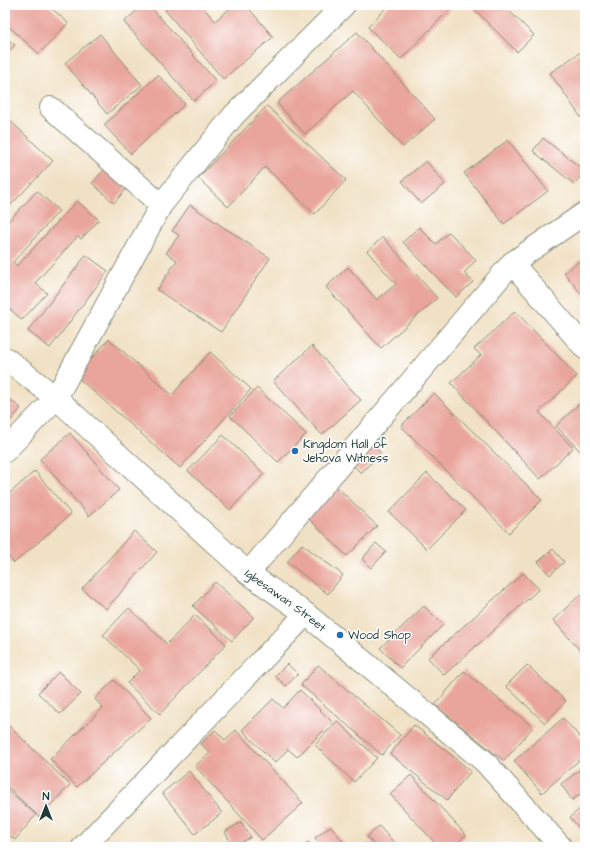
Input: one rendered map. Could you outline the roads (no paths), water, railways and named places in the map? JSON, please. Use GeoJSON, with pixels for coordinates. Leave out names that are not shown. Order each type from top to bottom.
{"type":"FeatureCollection","features":[{"type":"Feature","properties":{"kind":"street"},"geometry":{"type":"LineString","coordinates":[[5,451],[56,398],[161,206],[234,115],[344,5]]}},
{"type":"Feature","properties":{"kind":"street"},"geometry":{"type":"LineString","coordinates":[[51,108],[161,206]]}},
{"type":"Feature","properties":{"kind":"street"},"geometry":{"type":"LineString","coordinates":[[248,573],[512,263],[585,213]]}},
{"type":"Feature","properties":{"kind":"street"},"geometry":{"type":"LineString","coordinates":[[512,263],[585,348]]}},
{"type":"Feature","properties":{"kind":"street","name":"Igbesawan Street"},"geometry":{"type":"LineString","coordinates":[[5,358],[56,398],[248,573],[306,614],[484,761],[561,847]]}},
{"type":"Feature","properties":{"kind":"street"},"geometry":{"type":"LineString","coordinates":[[83,847],[306,614]]}},
{"type":"Feature","properties":{"kind":"place","name":"Kingdom Hall of Jehova Witness"},"geometry":{"type":"Point","coordinates":[295,451]}},
{"type":"Feature","properties":{"kind":"place","name":"Wood Shop"},"geometry":{"type":"Point","coordinates":[340,635]}}]}
